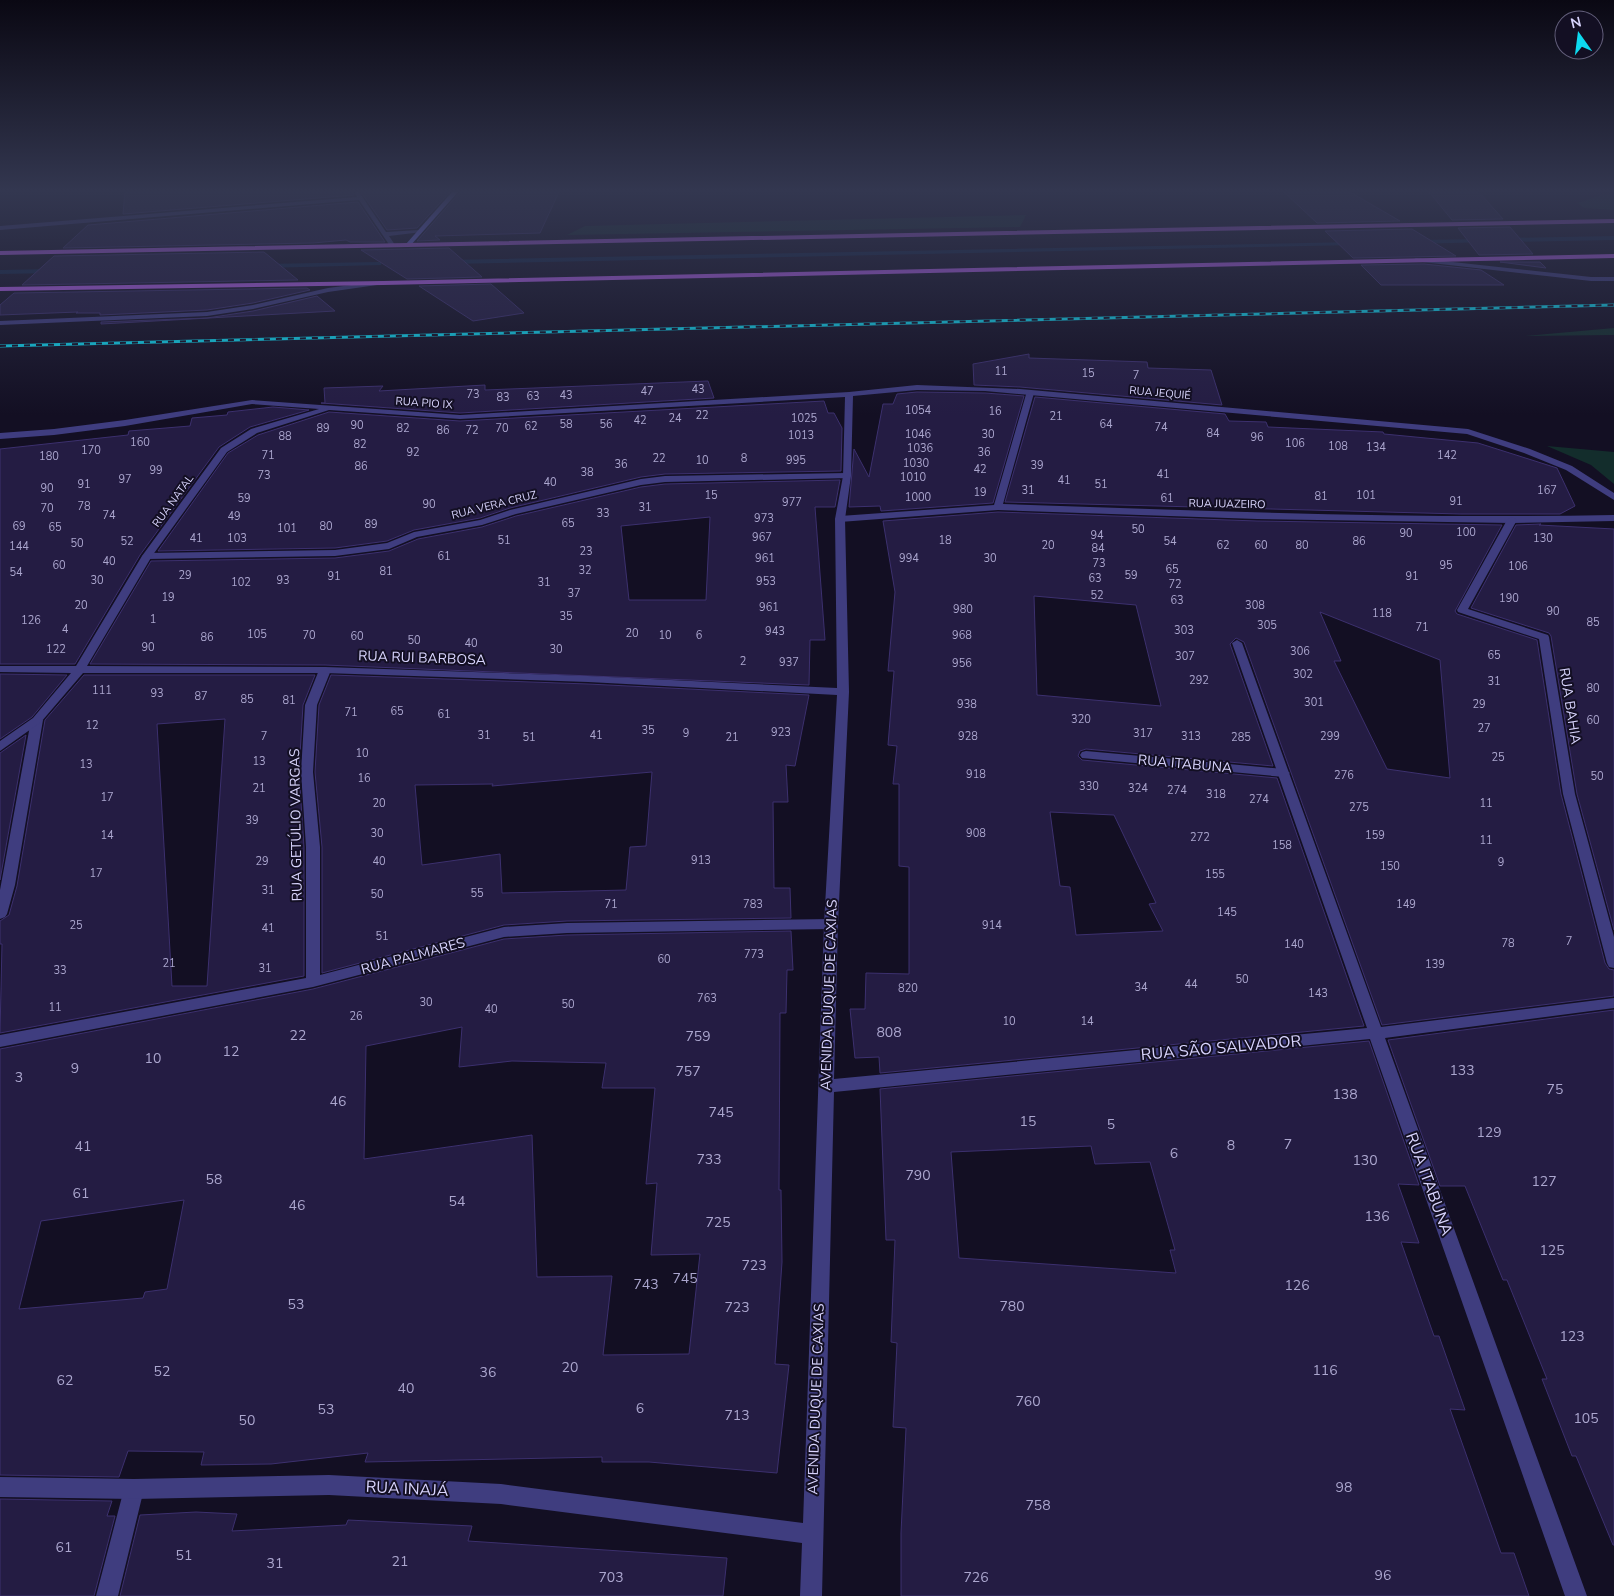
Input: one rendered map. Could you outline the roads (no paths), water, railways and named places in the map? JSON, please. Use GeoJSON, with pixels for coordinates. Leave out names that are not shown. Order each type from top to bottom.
{"type":"FeatureCollection","features":[{"type":"Feature","properties":{"kind":"main road"},"geometry":{"type":"LineString","coordinates":[[0,289],[384,283],[1090,266]]}},
{"type":"Feature","properties":{"kind":"street"},"geometry":{"type":"LineString","coordinates":[[1473,266],[1564,277],[1614,280]]}},
{"type":"Feature","properties":{"kind":"street"},"geometry":{"type":"LineString","coordinates":[[0,323],[207,314],[253,307],[328,290],[384,283]]}},
{"type":"Feature","properties":{"kind":"street","name":"RUA JEQUIÉ"},"geometry":{"type":"LineString","coordinates":[[849,394],[887,388],[1030,392],[1468,432],[1527,451],[1569,468],[1614,497]]}},
{"type":"Feature","properties":{"kind":"street"},"geometry":{"type":"LineString","coordinates":[[998,507],[1030,392]]}},
{"type":"Feature","properties":{"kind":"street","name":"RUA PIO IX"},"geometry":{"type":"LineString","coordinates":[[0,436],[116,424],[252,402],[460,416],[849,394]]}},
{"type":"Feature","properties":{"kind":"street","name":"AVENIDA DUQUE DE CAXIAS"},"geometry":{"type":"LineString","coordinates":[[811,1596],[831,924],[843,692],[840,519],[847,476],[849,394]]}},
{"type":"Feature","properties":{"kind":"street","name":"RUA NATAL"},"geometry":{"type":"LineString","coordinates":[[0,747],[37,720],[80,669],[147,556],[224,450],[254,431],[335,407]]}},
{"type":"Feature","properties":{"kind":"street","name":"RUA VERA CRUZ"},"geometry":{"type":"LineString","coordinates":[[147,556],[336,553],[390,546],[414,535],[482,522],[513,512],[640,482],[665,479],[847,476]]}},
{"type":"Feature","properties":{"kind":"street","name":"RUA JUAZEIRO"},"geometry":{"type":"LineString","coordinates":[[840,519],[998,507],[1257,516],[1512,520],[1614,518]]}},
{"type":"Feature","properties":{"kind":"street","name":"RUA BAHIA"},"geometry":{"type":"LineString","coordinates":[[1512,520],[1462,610],[1544,637],[1569,794],[1614,963]]}},
{"type":"Feature","properties":{"kind":"street","name":"RUA ITABUNA"},"geometry":{"type":"LineString","coordinates":[[1237,643],[1576,1596]]}},
{"type":"Feature","properties":{"kind":"street","name":"RUA RUI BARBOSA"},"geometry":{"type":"LineString","coordinates":[[0,669],[325,670],[588,679],[843,692]]}},
{"type":"Feature","properties":{"kind":"street","name":"RUA GETÚLIO VARGAS"},"geometry":{"type":"LineString","coordinates":[[313,982],[313,847],[307,772],[311,704],[325,670]]}},
{"type":"Feature","properties":{"kind":"street"},"geometry":{"type":"LineString","coordinates":[[0,914],[8,884],[37,720]]}},
{"type":"Feature","properties":{"kind":"street","name":"RUA ITABUNA"},"geometry":{"type":"LineString","coordinates":[[1086,755],[1284,773]]}},
{"type":"Feature","properties":{"kind":"street","name":"RUA PALMARES"},"geometry":{"type":"LineString","coordinates":[[0,1041],[313,982],[504,932],[577,928],[831,924]]}},
{"type":"Feature","properties":{"kind":"street","name":"RUA SÃO SALVADOR"},"geometry":{"type":"LineString","coordinates":[[827,1086],[1377,1033],[1614,1002]]}},
{"type":"Feature","properties":{"kind":"street","name":"RUA INAJÁ"},"geometry":{"type":"LineString","coordinates":[[0,1487],[134,1489],[329,1485],[501,1494],[812,1534]]}},
{"type":"Feature","properties":{"kind":"street"},"geometry":{"type":"LineString","coordinates":[[107,1596],[134,1489]]}},
{"type":"Feature","properties":{"kind":"waterway"},"geometry":{"type":"LineString","coordinates":[[0,272],[54,271]]}},
{"type":"Feature","properties":{"kind":"railway"},"geometry":{"type":"LineString","coordinates":[[0,346],[1614,305]]}}]}
